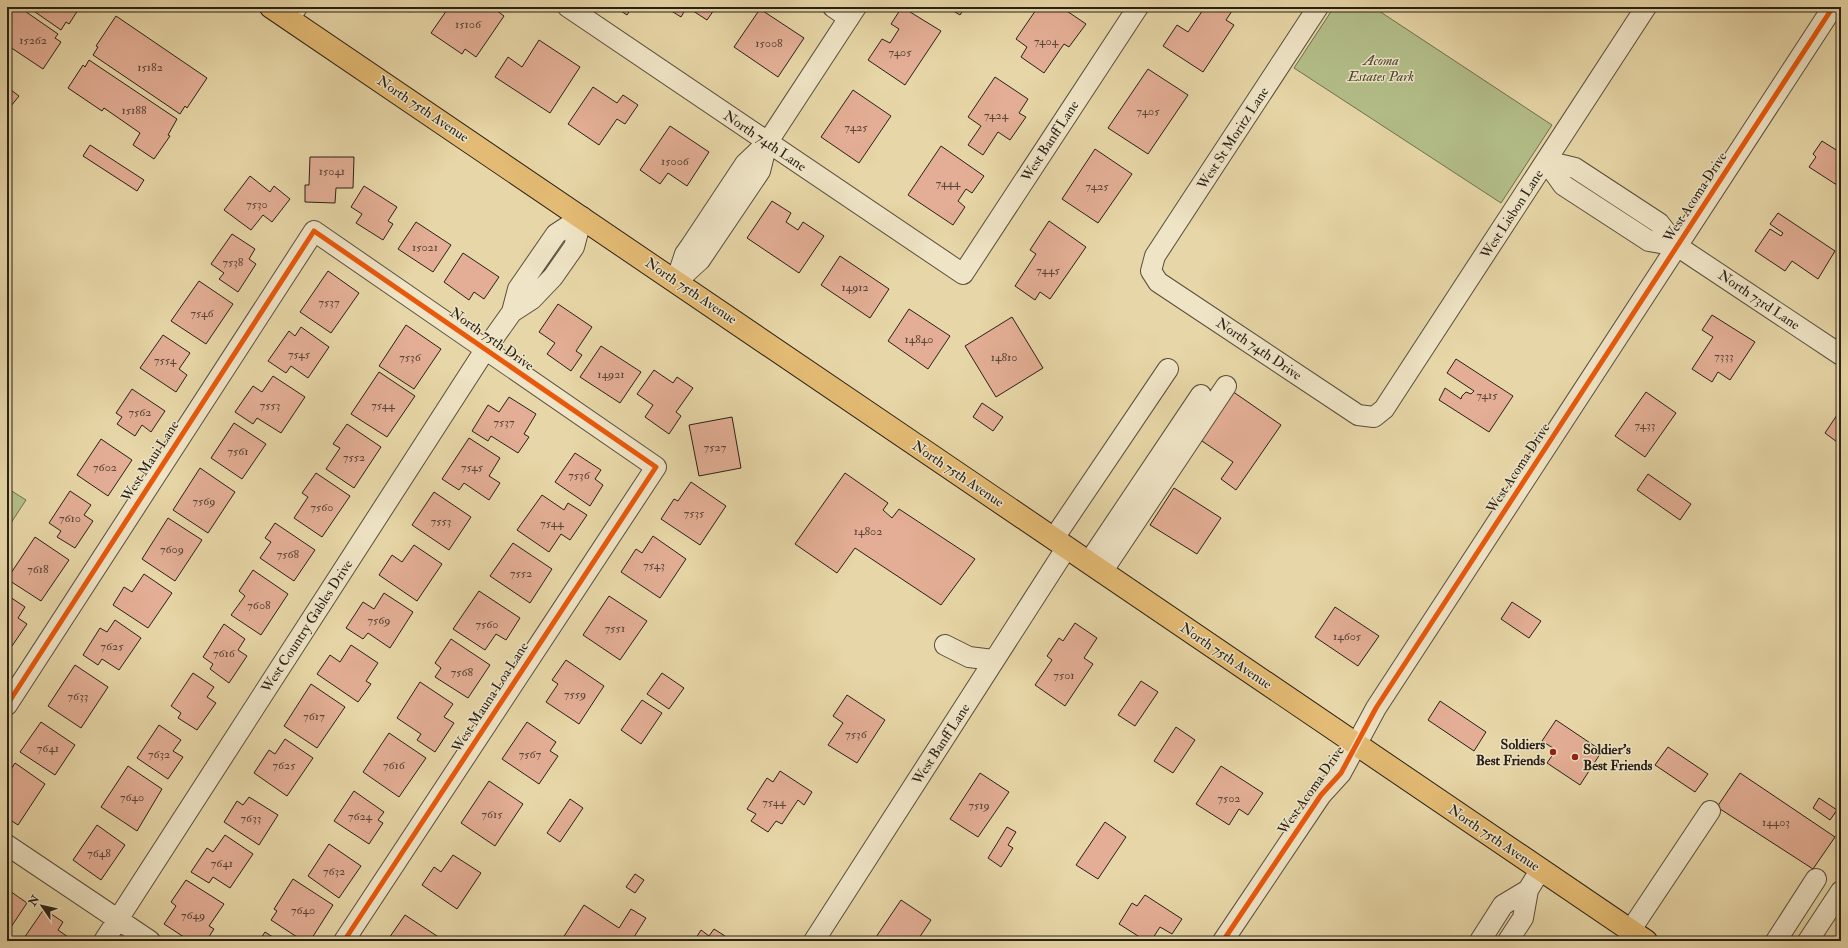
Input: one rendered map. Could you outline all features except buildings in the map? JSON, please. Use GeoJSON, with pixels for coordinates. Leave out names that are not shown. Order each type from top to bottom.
{"type":"FeatureCollection","features":[{"type":"Feature","properties":{"kind":"main road","name":"North 75th Avenue"},"geometry":{"type":"LineString","coordinates":[[271,7],[293,13],[582,217],[1638,936]]}},
{"type":"Feature","properties":{"kind":"street","name":"North 74th Lane"},"geometry":{"type":"LineString","coordinates":[[568,7],[767,143],[963,274]]}},
{"type":"Feature","properties":{"kind":"street","name":"West Banff Lane"},"geometry":{"type":"LineString","coordinates":[[963,274],[1138,7]]}},
{"type":"Feature","properties":{"kind":"street","name":"West St Moritz Lane"},"geometry":{"type":"LineString","coordinates":[[1151,271],[1155,256],[1318,7]]}},
{"type":"Feature","properties":{"kind":"street","name":"West Lisbon Lane"},"geometry":{"type":"LineString","coordinates":[[1374,417],[1384,409],[1646,7]]}},
{"type":"Feature","properties":{"kind":"street","name":"West Acoma Drive"},"geometry":{"type":"LineString","coordinates":[[1223,941],[1321,795],[1341,773],[1376,708],[1833,7]]}},
{"type":"Feature","properties":{"kind":"street"},"geometry":{"type":"LineString","coordinates":[[676,281],[685,254],[690,246],[745,164],[767,143],[846,10]]}},
{"type":"Feature","properties":{"kind":"street","name":"North 73rd Lane"},"geometry":{"type":"LineString","coordinates":[[1546,161],[1575,168],[1629,203],[1659,223],[1677,246],[1841,355]]}},
{"type":"Feature","properties":{"kind":"street","name":"North 73rd Lane"},"geometry":{"type":"LineString","coordinates":[[1546,161],[1563,185],[1649,241],[1677,246]]}},
{"type":"Feature","properties":{"kind":"street"},"geometry":{"type":"LineString","coordinates":[[1617,220],[1629,203]]}},
{"type":"Feature","properties":{"kind":"street","name":"West Country Gables Drive"},"geometry":{"type":"LineString","coordinates":[[104,941],[512,312],[518,289],[556,234],[582,217]]}},
{"type":"Feature","properties":{"kind":"street","name":"North 75th Drive"},"geometry":{"type":"LineString","coordinates":[[314,231],[656,467]]}},
{"type":"Feature","properties":{"kind":"street","name":"West Maui Lane"},"geometry":{"type":"LineString","coordinates":[[7,705],[314,231]]}},
{"type":"Feature","properties":{"kind":"street","name":"North 74th Drive"},"geometry":{"type":"LineString","coordinates":[[1151,271],[1158,282],[1358,415],[1374,417]]}},
{"type":"Feature","properties":{"kind":"street","name":"West Banff Lane"},"geometry":{"type":"LineString","coordinates":[[814,941],[966,706],[1060,542],[1168,369]]}},
{"type":"Feature","properties":{"kind":"street"},"geometry":{"type":"LineString","coordinates":[[1095,567],[1226,386]]}},
{"type":"Feature","properties":{"kind":"street"},"geometry":{"type":"LineString","coordinates":[[1095,567],[1201,395]]}},
{"type":"Feature","properties":{"kind":"street","name":"West Mauna Loa Lane"},"geometry":{"type":"LineString","coordinates":[[344,941],[656,467]]}},
{"type":"Feature","properties":{"kind":"street"},"geometry":{"type":"LineString","coordinates":[[945,645],[969,657],[993,660]]}},
{"type":"Feature","properties":{"kind":"street"},"geometry":{"type":"LineString","coordinates":[[1638,936],[1710,810]]}},
{"type":"Feature","properties":{"kind":"street"},"geometry":{"type":"LineString","coordinates":[[7,845],[150,941]]}},
{"type":"Feature","properties":{"kind":"street"},"geometry":{"type":"LineString","coordinates":[[1508,941],[1523,918],[1528,890],[1541,869]]}},
{"type":"Feature","properties":{"kind":"street"},"geometry":{"type":"LineString","coordinates":[[1776,941],[1816,879]]}},
{"type":"Feature","properties":{"kind":"street"},"geometry":{"type":"LineString","coordinates":[[1484,940],[1503,905],[1528,890]]}},
{"type":"Feature","properties":{"kind":"street"},"geometry":{"type":"LineString","coordinates":[[1808,941],[1841,890]]}},
{"type":"Feature","properties":{"kind":"green space","name":"Acoma Estates Park"},"geometry":{"type":"Polygon","coordinates":[[[1334,7],[1373,7],[1552,125],[1501,203],[1294,68],[1334,7]]]}},
{"type":"Feature","properties":{"kind":"green space"},"geometry":{"type":"Polygon","coordinates":[[[7,488],[26,500],[7,529],[7,488]]]}},
{"type":"Feature","properties":{"kind":"cycle path"},"geometry":{"type":"LineString","coordinates":[[1223,941],[1321,795],[1341,773],[1376,708],[1833,7]]}},
{"type":"Feature","properties":{"kind":"cycle path"},"geometry":{"type":"LineString","coordinates":[[7,705],[314,231],[656,467],[344,941]]}},
{"type":"Feature","properties":{"kind":"place","name":"Soldiers Best Friends"},"geometry":{"type":"Point","coordinates":[1553,752]}},
{"type":"Feature","properties":{"kind":"place","name":"Soldier's Best Friends"},"geometry":{"type":"Point","coordinates":[1575,757]}}]}
